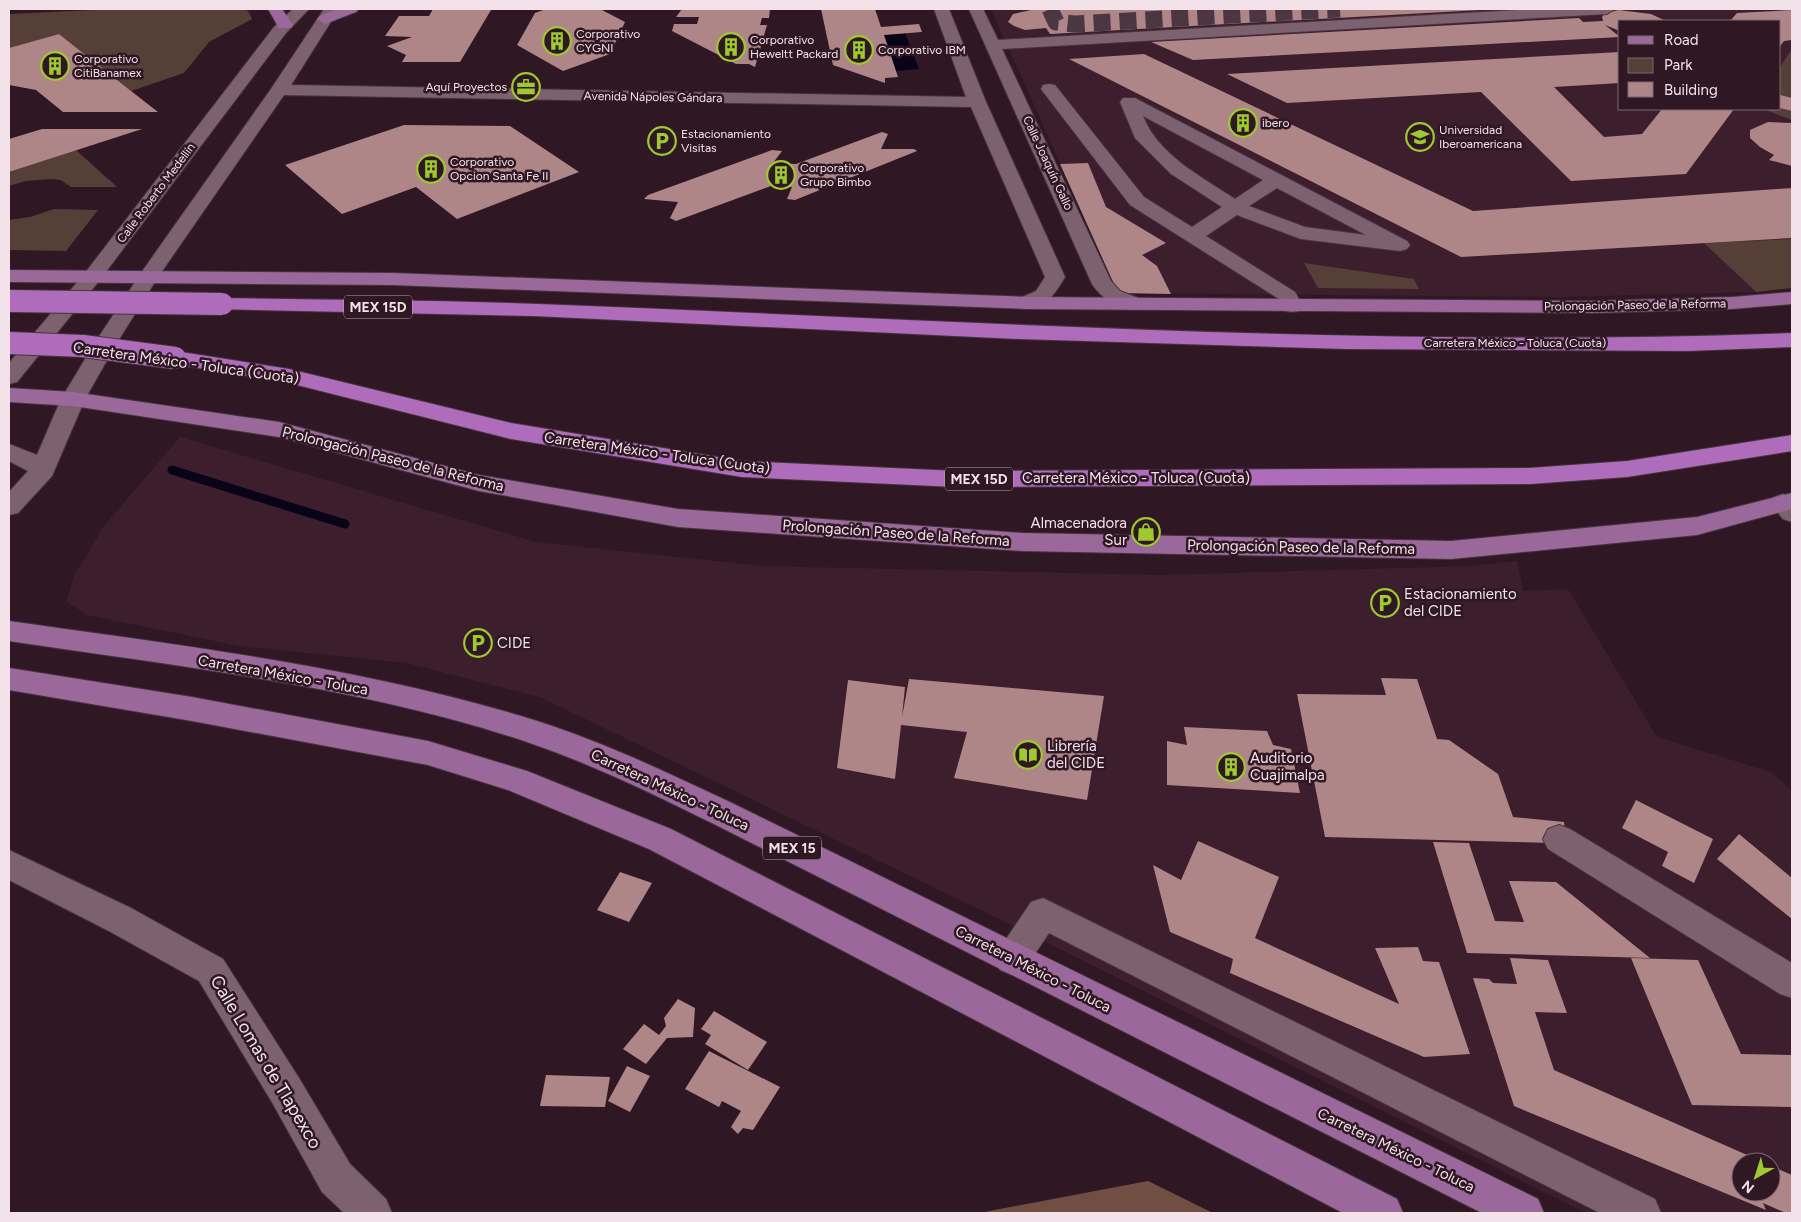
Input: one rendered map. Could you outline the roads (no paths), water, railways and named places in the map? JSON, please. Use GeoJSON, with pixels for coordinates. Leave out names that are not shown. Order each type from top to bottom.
{"type":"FeatureCollection","features":[{"type":"Feature","properties":{"kind":"highway","name":"Carretera México - Toluca (Cuota)"},"geometry":{"type":"LineString","coordinates":[[9,301],[534,310],[1020,332],[1347,342],[1688,344],[1792,340]]}},
{"type":"Feature","properties":{"kind":"highway","name":"Carretera México - Toluca (Cuota)"},"geometry":{"type":"LineString","coordinates":[[9,343],[83,346],[289,376],[511,431],[742,469],[957,479],[1530,476],[1627,469],[1792,443]]}},
{"type":"Feature","properties":{"kind":"main road"},"geometry":{"type":"LineString","coordinates":[[275,9],[285,25]]}},
{"type":"Feature","properties":{"kind":"main road"},"geometry":{"type":"LineString","coordinates":[[328,14],[352,9]]}},
{"type":"Feature","properties":{"kind":"main road","name":"Prolongación Paseo de la Reforma"},"geometry":{"type":"LineString","coordinates":[[9,276],[458,281],[1028,303],[1600,307],[1732,303],[1792,298]]}},
{"type":"Feature","properties":{"kind":"main road","name":"Prolongación Paseo de la Reforma"},"geometry":{"type":"LineString","coordinates":[[9,395],[73,400],[279,430],[479,483],[678,518],[1022,542],[1452,550],[1697,526],[1789,506]]}},
{"type":"Feature","properties":{"kind":"main road","name":"Carretera México - Toluca"},"geometry":{"type":"LineString","coordinates":[[9,631],[232,665],[353,687],[440,706],[530,731],[605,758],[693,797],[1012,959],[1524,1213]]}},
{"type":"Feature","properties":{"kind":"main road"},"geometry":{"type":"LineString","coordinates":[[9,679],[192,709],[428,753],[516,780],[660,839],[1383,1213]]}},
{"type":"Feature","properties":{"kind":"street","name":"Calle Roberto Medellín"},"geometry":{"type":"LineString","coordinates":[[9,377],[92,277],[285,25],[301,9]]}},
{"type":"Feature","properties":{"kind":"street"},"geometry":{"type":"LineString","coordinates":[[942,9],[977,102],[1038,236],[1054,277],[1044,295],[1028,303]]}},
{"type":"Feature","properties":{"kind":"street","name":"Calle Joaquín Gallo"},"geometry":{"type":"LineString","coordinates":[[976,9],[1102,284],[1113,295],[1134,304]]}},
{"type":"Feature","properties":{"kind":"street"},"geometry":{"type":"LineString","coordinates":[[993,44],[1608,9]]}},
{"type":"Feature","properties":{"kind":"street"},"geometry":{"type":"LineString","coordinates":[[9,507],[43,470],[73,400],[148,277],[279,90],[328,14]]}},
{"type":"Feature","properties":{"kind":"street"},"geometry":{"type":"LineString","coordinates":[[271,43],[294,36],[310,41]]}},
{"type":"Feature","properties":{"kind":"street"},"geometry":{"type":"LineString","coordinates":[[1049,89],[1137,201],[1191,237],[1288,296],[1292,306]]}},
{"type":"Feature","properties":{"kind":"street","name":"Avenida Nápoles Gándara"},"geometry":{"type":"LineString","coordinates":[[279,90],[977,102]]}},
{"type":"Feature","properties":{"kind":"street","name":"Avenida Nápoles Gándara"},"geometry":{"type":"LineString","coordinates":[[263,111],[329,90]]}},
{"type":"Feature","properties":{"kind":"street"},"geometry":{"type":"LineString","coordinates":[[1129,102],[1400,245],[1301,233],[1236,208],[1178,170],[1141,134],[1129,102]]}},
{"type":"Feature","properties":{"kind":"street"},"geometry":{"type":"LineString","coordinates":[[1191,237],[1276,180]]}},
{"type":"Feature","properties":{"kind":"street"},"geometry":{"type":"LineString","coordinates":[[1038,236],[1060,242],[1082,238]]}},
{"type":"Feature","properties":{"kind":"street"},"geometry":{"type":"LineString","coordinates":[[9,452],[22,457],[43,470]]}},
{"type":"Feature","properties":{"kind":"street"},"geometry":{"type":"LineString","coordinates":[[1559,839],[1792,982]]}},
{"type":"Feature","properties":{"kind":"street","name":"Calle Lomas de Tlapexco"},"geometry":{"type":"LineString","coordinates":[[9,864],[119,919],[211,970],[286,1091],[336,1178],[372,1213]]}},
{"type":"Feature","properties":{"kind":"street"},"geometry":{"type":"LineString","coordinates":[[1012,959],[1043,913],[1641,1213]]}},
{"type":"Feature","properties":{"kind":"waterway"},"geometry":{"type":"LineString","coordinates":[[172,470],[345,524]]}},
{"type":"Feature","properties":{"kind":"tunnel"},"geometry":{"type":"LineString","coordinates":[[1050,9],[1056,22],[1074,24],[1340,9]]}},
{"type":"Feature","properties":{"kind":"place","name":"Corporativo CYGNI"},"geometry":{"type":"Point","coordinates":[557,41]}},
{"type":"Feature","properties":{"kind":"place","name":"Corporativo Heweltt Packard"},"geometry":{"type":"Point","coordinates":[731,47]}},
{"type":"Feature","properties":{"kind":"place","name":"Corporativo IBM"},"geometry":{"type":"Point","coordinates":[859,50]}},
{"type":"Feature","properties":{"kind":"place","name":"Corporativo CitiBanamex"},"geometry":{"type":"Point","coordinates":[55,66]}},
{"type":"Feature","properties":{"kind":"place","name":"Aquí Proyectos"},"geometry":{"type":"Point","coordinates":[526,87]}},
{"type":"Feature","properties":{"kind":"place","name":"ibero"},"geometry":{"type":"Point","coordinates":[1243,123]}},
{"type":"Feature","properties":{"kind":"place","name":"Universidad Iberoamericana"},"geometry":{"type":"Point","coordinates":[1420,137]}},
{"type":"Feature","properties":{"kind":"place","name":"Estacionamiento Visitas"},"geometry":{"type":"Point","coordinates":[662,141]}},
{"type":"Feature","properties":{"kind":"place","name":"Corporativo Opcion Santa Fe II"},"geometry":{"type":"Point","coordinates":[431,169]}},
{"type":"Feature","properties":{"kind":"place","name":"Corporativo Grupo Bimbo"},"geometry":{"type":"Point","coordinates":[781,175]}},
{"type":"Feature","properties":{"kind":"place","name":"Almacenadora Sur"},"geometry":{"type":"Point","coordinates":[1146,532]}},
{"type":"Feature","properties":{"kind":"place","name":"Estacionamiento del CIDE"},"geometry":{"type":"Point","coordinates":[1385,603]}},
{"type":"Feature","properties":{"kind":"place","name":"CIDE"},"geometry":{"type":"Point","coordinates":[478,643]}},
{"type":"Feature","properties":{"kind":"place","name":"Librería del CIDE"},"geometry":{"type":"Point","coordinates":[1028,755]}},
{"type":"Feature","properties":{"kind":"place","name":"Auditorio Cuajimalpa"},"geometry":{"type":"Point","coordinates":[1231,767]}}]}
